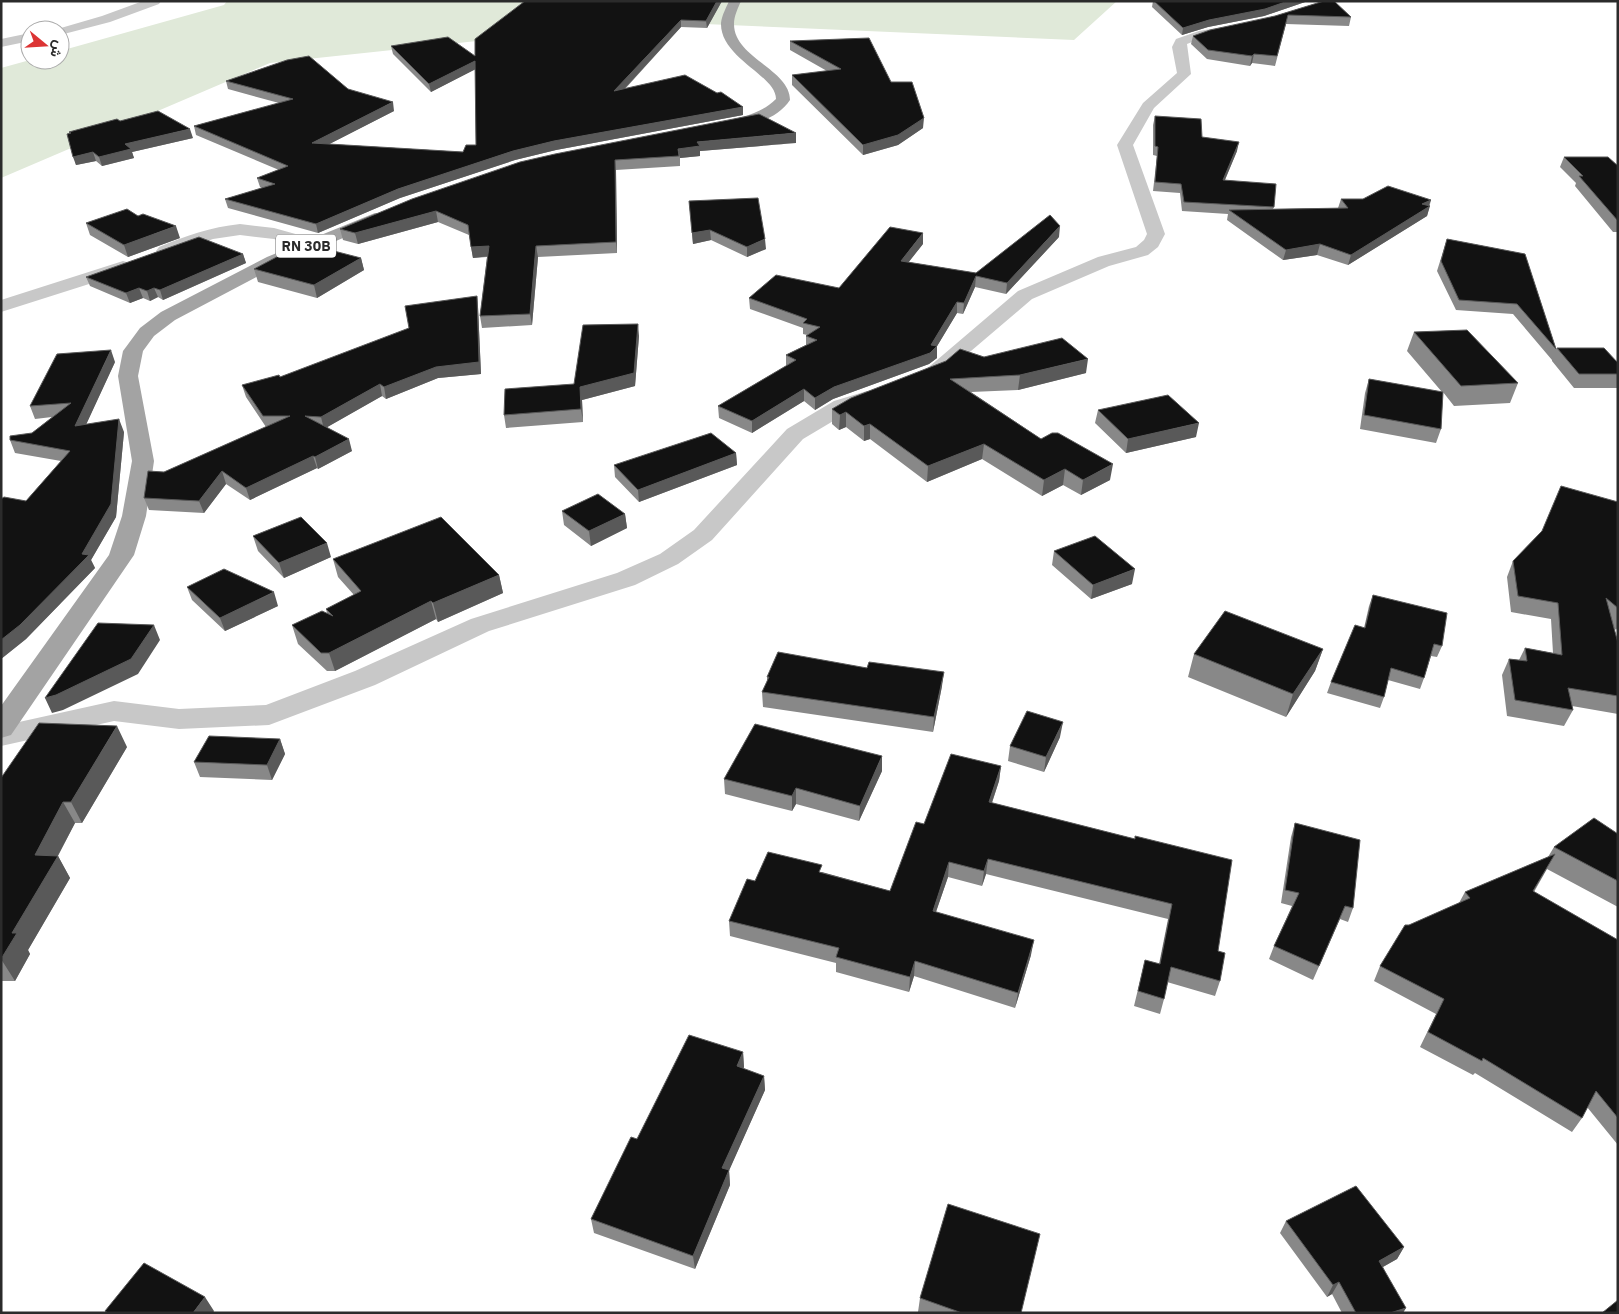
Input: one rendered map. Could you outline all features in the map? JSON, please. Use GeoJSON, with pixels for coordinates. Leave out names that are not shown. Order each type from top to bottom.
{"type":"FeatureCollection","features":[{"type":"Feature","properties":{"kind":"main road"},"geometry":{"type":"LineString","coordinates":[[706,130],[746,121],[766,114],[777,108],[783,100],[779,86],[736,46],[728,27],[728,18],[735,1]]}},
{"type":"Feature","properties":{"kind":"main road","name":"RN 30B"},"geometry":{"type":"LineString","coordinates":[[1,728],[121,555],[134,516],[143,461],[128,376],[132,351],[148,332],[168,316],[273,261],[390,212]]}},
{"type":"Feature","properties":{"kind":"street"},"geometry":{"type":"LineString","coordinates":[[70,28],[106,19],[156,1]]}},
{"type":"Feature","properties":{"kind":"street"},"geometry":{"type":"LineString","coordinates":[[911,380],[937,370],[1025,295],[1104,261],[1142,251],[1152,243],[1156,234],[1125,145],[1148,106],[1184,74],[1179,47],[1181,42],[1199,35],[1251,25]]}},
{"type":"Feature","properties":{"kind":"street"},"geometry":{"type":"LineString","coordinates":[[1,43],[20,40]]}},
{"type":"Feature","properties":{"kind":"street"},"geometry":{"type":"LineString","coordinates":[[154,256],[186,242],[249,229],[275,233],[311,244]]}},
{"type":"Feature","properties":{"kind":"street"},"geometry":{"type":"LineString","coordinates":[[1,306],[136,262]]}},
{"type":"Feature","properties":{"kind":"street"},"geometry":{"type":"LineString","coordinates":[[1,736],[114,710],[179,719],[269,715],[366,678],[480,625],[626,579],[669,559],[703,535],[795,434],[842,406],[885,390]]}},
{"type":"Feature","properties":{"kind":"green space"},"geometry":{"type":"Polygon","coordinates":[[[227,1],[1117,1],[1074,40],[657,22],[270,63],[1,178],[1,68],[20,63],[20,70],[70,70],[70,48],[224,5],[227,1]]]}},
{"type":"Feature","properties":{"kind":"building"},"geometry":{"type":"Polygon","coordinates":[[[525,1],[717,1],[706,21],[681,20],[614,91],[685,75],[717,93],[721,92],[743,107],[554,141],[513,151],[398,189],[316,224],[225,199],[275,184],[257,178],[288,166],[194,126],[293,99],[226,81],[287,60],[309,56],[348,89],[393,102],[312,143],[463,152],[466,145],[476,145],[475,61],[429,84],[391,46],[448,37],[475,56],[475,39],[525,1]]]}},
{"type":"Feature","properties":{"kind":"building"},"geometry":{"type":"Polygon","coordinates":[[[1154,1],[1288,1],[1265,9],[1209,20],[1183,28],[1154,1]]]}},
{"type":"Feature","properties":{"kind":"building"},"geometry":{"type":"Polygon","coordinates":[[[1324,1],[1334,1],[1351,17],[1288,15],[1277,56],[1254,54],[1252,56],[1208,50],[1193,36],[1210,30],[1275,16],[1324,1]]]}},
{"type":"Feature","properties":{"kind":"building"},"geometry":{"type":"Polygon","coordinates":[[[869,38],[891,82],[912,82],[924,118],[898,135],[863,145],[792,75],[841,69],[790,41],[869,38]]]}},
{"type":"Feature","properties":{"kind":"building"},"geometry":{"type":"Polygon","coordinates":[[[158,111],[190,129],[125,144],[131,149],[99,157],[93,152],[73,157],[67,134],[71,133],[69,132],[117,119],[120,121],[158,111]]]}},
{"type":"Feature","properties":{"kind":"building"},"geometry":{"type":"Polygon","coordinates":[[[759,114],[796,133],[697,142],[700,146],[678,149],[679,156],[615,160],[616,242],[536,246],[530,314],[480,316],[489,246],[471,247],[468,225],[436,211],[355,233],[340,229],[412,199],[520,162],[759,114]]]}},
{"type":"Feature","properties":{"kind":"building"},"geometry":{"type":"Polygon","coordinates":[[[1155,116],[1201,119],[1202,137],[1239,142],[1223,180],[1276,184],[1274,207],[1184,202],[1181,184],[1155,182],[1158,147],[1155,146],[1155,116]]]}},
{"type":"Feature","properties":{"kind":"building"},"geometry":{"type":"Polygon","coordinates":[[[1564,157],[1608,157],[1618,166],[1618,221],[1579,176],[1583,176],[1564,157]]]}},
{"type":"Feature","properties":{"kind":"building"},"geometry":{"type":"Polygon","coordinates":[[[1388,186],[1431,200],[1422,204],[1430,206],[1351,255],[1320,244],[1286,250],[1229,210],[1348,208],[1341,199],[1363,199],[1388,186]]]}},
{"type":"Feature","properties":{"kind":"building"},"geometry":{"type":"Polygon","coordinates":[[[758,198],[765,239],[747,247],[710,230],[692,233],[689,201],[758,198]]]}},
{"type":"Feature","properties":{"kind":"building"},"geometry":{"type":"Polygon","coordinates":[[[127,209],[138,216],[143,214],[176,226],[124,245],[86,223],[127,209]]]}},
{"type":"Feature","properties":{"kind":"building"},"geometry":{"type":"Polygon","coordinates":[[[1050,215],[1060,226],[1007,283],[976,276],[964,303],[957,302],[931,345],[937,346],[930,353],[834,387],[815,398],[804,389],[752,421],[718,406],[796,360],[786,355],[817,340],[806,336],[820,327],[803,323],[807,319],[749,298],[776,275],[839,288],[890,227],[923,233],[901,261],[976,273],[1050,215]]]}},
{"type":"Feature","properties":{"kind":"building"},"geometry":{"type":"Polygon","coordinates":[[[199,237],[243,254],[160,290],[154,288],[147,291],[139,288],[126,293],[86,277],[199,237]]]}},
{"type":"Feature","properties":{"kind":"building"},"geometry":{"type":"Polygon","coordinates":[[[1447,239],[1525,254],[1556,349],[1517,304],[1459,300],[1441,261],[1447,239]]]}},
{"type":"Feature","properties":{"kind":"building"},"geometry":{"type":"Polygon","coordinates":[[[303,243],[361,258],[314,285],[254,269],[303,243]]]}},
{"type":"Feature","properties":{"kind":"building"},"geometry":{"type":"Polygon","coordinates":[[[477,296],[479,362],[436,367],[384,387],[380,384],[321,417],[305,416],[349,439],[315,457],[313,456],[246,488],[222,471],[199,501],[144,498],[148,471],[164,472],[290,416],[263,416],[242,385],[279,375],[280,377],[409,328],[405,306],[477,296]]]}},
{"type":"Feature","properties":{"kind":"building"},"geometry":{"type":"Polygon","coordinates":[[[638,324],[634,373],[580,387],[581,409],[504,415],[505,389],[574,384],[583,325],[638,324]]]}},
{"type":"Feature","properties":{"kind":"building"},"geometry":{"type":"Polygon","coordinates":[[[1467,330],[1518,383],[1461,386],[1414,332],[1467,330]]]}},
{"type":"Feature","properties":{"kind":"building"},"geometry":{"type":"Polygon","coordinates":[[[1062,338],[1088,359],[1020,375],[950,379],[1041,439],[1052,433],[1058,433],[1113,464],[1083,480],[1065,469],[1044,480],[984,444],[928,466],[870,424],[864,426],[846,412],[840,415],[832,409],[851,398],[946,361],[960,349],[984,357],[1062,338]]]}},
{"type":"Feature","properties":{"kind":"building"},"geometry":{"type":"Polygon","coordinates":[[[1557,348],[1604,348],[1618,363],[1618,374],[1579,374],[1557,348]]]}},
{"type":"Feature","properties":{"kind":"building"},"geometry":{"type":"Polygon","coordinates":[[[111,350],[75,426],[119,419],[111,504],[82,554],[89,555],[20,625],[1,640],[1,499],[4,497],[26,501],[70,451],[10,440],[10,436],[32,433],[71,403],[30,406],[57,354],[111,350]]]}},
{"type":"Feature","properties":{"kind":"building"},"geometry":{"type":"Polygon","coordinates":[[[1369,379],[1443,392],[1441,429],[1364,415],[1369,379]]]}},
{"type":"Feature","properties":{"kind":"building"},"geometry":{"type":"Polygon","coordinates":[[[1168,395],[1199,423],[1128,439],[1098,410],[1168,395]]]}},
{"type":"Feature","properties":{"kind":"building"},"geometry":{"type":"Polygon","coordinates":[[[711,433],[736,453],[638,490],[614,465],[711,433]]]}},
{"type":"Feature","properties":{"kind":"building"},"geometry":{"type":"Polygon","coordinates":[[[1561,486],[1618,502],[1618,608],[1606,598],[1618,643],[1618,696],[1568,688],[1573,710],[1515,700],[1509,659],[1527,661],[1525,648],[1562,655],[1558,603],[1518,596],[1513,561],[1542,531],[1561,486]]]}},
{"type":"Feature","properties":{"kind":"building"},"geometry":{"type":"Polygon","coordinates":[[[598,494],[625,514],[589,531],[562,511],[598,494]]]}},
{"type":"Feature","properties":{"kind":"building"},"geometry":{"type":"Polygon","coordinates":[[[301,517],[327,543],[279,563],[253,536],[301,517]]]}},
{"type":"Feature","properties":{"kind":"building"},"geometry":{"type":"Polygon","coordinates":[[[441,517],[499,575],[433,603],[431,601],[329,653],[321,653],[292,625],[322,611],[333,616],[326,609],[361,591],[333,559],[441,517]]]}},
{"type":"Feature","properties":{"kind":"building"},"geometry":{"type":"Polygon","coordinates":[[[1095,536],[1135,569],[1093,585],[1054,551],[1095,536]]]}},
{"type":"Feature","properties":{"kind":"building"},"geometry":{"type":"Polygon","coordinates":[[[224,569],[274,592],[220,618],[187,587],[224,569]]]}},
{"type":"Feature","properties":{"kind":"building"},"geometry":{"type":"Polygon","coordinates":[[[1373,595],[1447,613],[1442,646],[1434,644],[1424,678],[1391,668],[1384,697],[1331,682],[1355,625],[1365,628],[1373,595]]]}},
{"type":"Feature","properties":{"kind":"building"},"geometry":{"type":"Polygon","coordinates":[[[1225,611],[1323,649],[1293,694],[1194,654],[1225,611]]]}},
{"type":"Feature","properties":{"kind":"building"},"geometry":{"type":"Polygon","coordinates":[[[98,623],[154,625],[131,659],[56,695],[45,698],[98,623]]]}},
{"type":"Feature","properties":{"kind":"building"},"geometry":{"type":"Polygon","coordinates":[[[778,652],[867,668],[869,662],[944,672],[934,717],[762,692],[778,652]]]}},
{"type":"Feature","properties":{"kind":"building"},"geometry":{"type":"Polygon","coordinates":[[[1027,711],[1063,722],[1046,757],[1010,746],[1027,711]]]}},
{"type":"Feature","properties":{"kind":"building"},"geometry":{"type":"Polygon","coordinates":[[[39,723],[117,726],[71,802],[63,802],[35,855],[58,856],[12,933],[17,933],[1,959],[1,778],[39,723]]]}},
{"type":"Feature","properties":{"kind":"building"},"geometry":{"type":"Polygon","coordinates":[[[755,724],[882,756],[860,806],[796,788],[792,796],[724,779],[755,724]]]}},
{"type":"Feature","properties":{"kind":"building"},"geometry":{"type":"Polygon","coordinates":[[[209,736],[280,739],[267,765],[194,762],[209,736]]]}},
{"type":"Feature","properties":{"kind":"building"},"geometry":{"type":"Polygon","coordinates":[[[951,754],[1001,766],[989,802],[1135,839],[1135,836],[1232,860],[1218,951],[1225,953],[1220,981],[1171,967],[1164,999],[1138,991],[1145,960],[1160,964],[1172,904],[988,859],[984,871],[949,862],[933,911],[1034,940],[1018,993],[915,961],[910,977],[836,957],[839,948],[729,921],[747,879],[755,881],[768,852],[822,865],[819,872],[890,891],[916,822],[924,824],[951,754]]]}},
{"type":"Feature","properties":{"kind":"building"},"geometry":{"type":"Polygon","coordinates":[[[1594,818],[1618,834],[1618,881],[1554,847],[1594,818]]]}},
{"type":"Feature","properties":{"kind":"building"},"geometry":{"type":"Polygon","coordinates":[[[1295,823],[1360,840],[1353,908],[1345,906],[1319,966],[1274,946],[1299,893],[1285,890],[1295,823]]]}},
{"type":"Feature","properties":{"kind":"building"},"geometry":{"type":"Polygon","coordinates":[[[1555,854],[1533,891],[1618,940],[1618,1118],[1596,1091],[1582,1118],[1483,1058],[1482,1061],[1428,1032],[1444,999],[1380,966],[1405,925],[1409,925],[1470,898],[1465,892],[1555,854]]]}},
{"type":"Feature","properties":{"kind":"building"},"geometry":{"type":"Polygon","coordinates":[[[689,1035],[743,1052],[737,1066],[764,1076],[722,1168],[729,1170],[693,1256],[591,1219],[631,1137],[637,1139],[689,1035]]]}},
{"type":"Feature","properties":{"kind":"building"},"geometry":{"type":"Polygon","coordinates":[[[1356,1186],[1404,1247],[1379,1261],[1406,1308],[1390,1313],[1356,1313],[1339,1282],[1333,1285],[1286,1221],[1356,1186]]]}},
{"type":"Feature","properties":{"kind":"building"},"geometry":{"type":"Polygon","coordinates":[[[948,1204],[1040,1234],[1021,1313],[962,1313],[920,1298],[948,1204]]]}},
{"type":"Feature","properties":{"kind":"building"},"geometry":{"type":"Polygon","coordinates":[[[144,1263],[205,1297],[193,1313],[108,1313],[105,1311],[144,1263]]]}},
{"type":"Feature","properties":{"kind":"building"},"geometry":{"type":"Polygon","coordinates":[[[1618,1300],[1618,1313],[1602,1313],[1618,1300]]]}}]}
